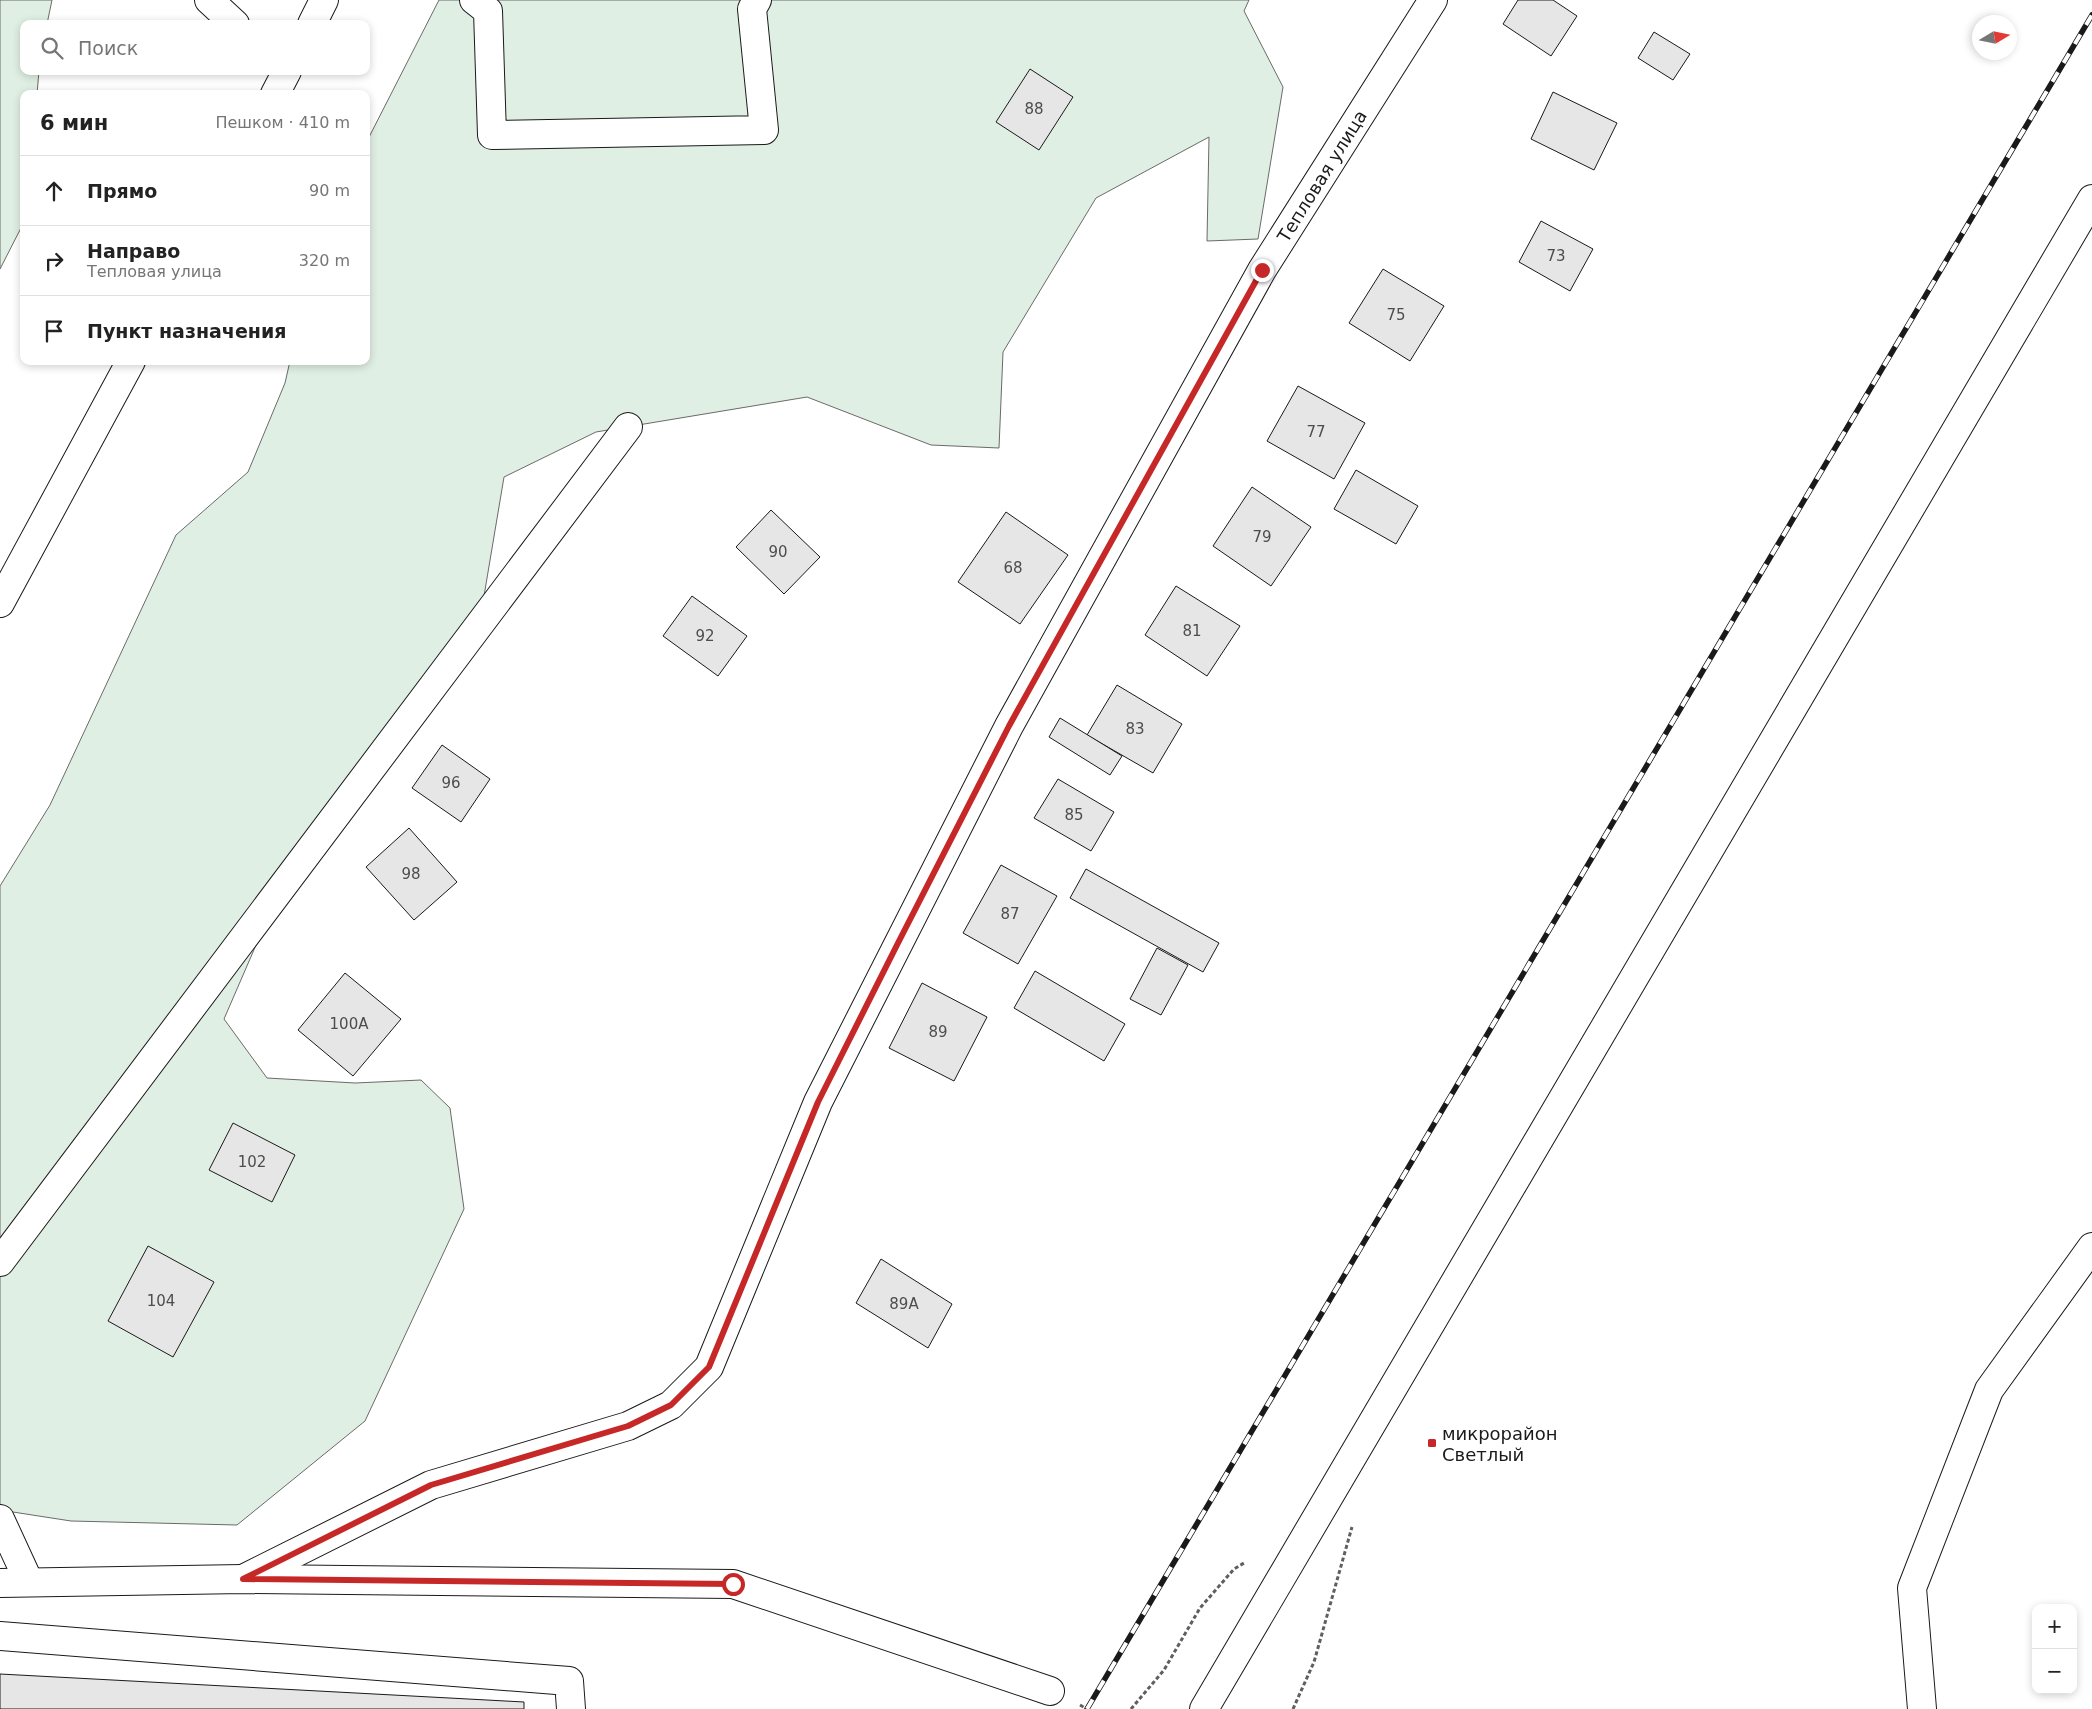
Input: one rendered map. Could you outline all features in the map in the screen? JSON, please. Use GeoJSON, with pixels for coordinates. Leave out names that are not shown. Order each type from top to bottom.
{"type":"FeatureCollection","features":[{"type":"Feature","properties":{"kind":"street"},"geometry":{"type":"LineString","coordinates":[[209,0],[231,20]]}},
{"type":"Feature","properties":{"kind":"street"},"geometry":{"type":"LineString","coordinates":[[314,20],[324,0]]}},
{"type":"Feature","properties":{"kind":"street"},"geometry":{"type":"LineString","coordinates":[[474,0],[488,11],[492,135],[764,130],[752,9],[757,0]]}},
{"type":"Feature","properties":{"kind":"street","name":"Тепловая улица"},"geometry":{"type":"LineString","coordinates":[[243,1579],[431,1485],[628,1426],[671,1405],[709,1367],[818,1102],[1009,726],[1262,270],[1433,0]]}},
{"type":"Feature","properties":{"kind":"street"},"geometry":{"type":"LineString","coordinates":[[277,90],[285,75]]}},
{"type":"Feature","properties":{"kind":"street"},"geometry":{"type":"LineString","coordinates":[[1204,1709],[2092,199]]}},
{"type":"Feature","properties":{"kind":"street"},"geometry":{"type":"LineString","coordinates":[[0,603],[129,365]]}},
{"type":"Feature","properties":{"kind":"street"},"geometry":{"type":"LineString","coordinates":[[0,1262],[628,426]]}},
{"type":"Feature","properties":{"kind":"street"},"geometry":{"type":"LineString","coordinates":[[1922,1709],[1912,1588],[1989,1390],[2092,1246]]}},
{"type":"Feature","properties":{"kind":"street"},"geometry":{"type":"LineString","coordinates":[[0,1519],[29,1582]]}},
{"type":"Feature","properties":{"kind":"street"},"geometry":{"type":"LineString","coordinates":[[0,1583],[243,1579],[733,1584],[1050,1691]]}},
{"type":"Feature","properties":{"kind":"street"},"geometry":{"type":"LineString","coordinates":[[0,1636],[569,1680],[571,1709]]}},
{"type":"Feature","properties":{"kind":"path"},"geometry":{"type":"LineString","coordinates":[[1293,1709],[1314,1662],[1354,1519]]}},
{"type":"Feature","properties":{"kind":"path"},"geometry":{"type":"LineString","coordinates":[[1131,1709],[1164,1670],[1200,1608],[1234,1570],[1244,1563]]}},
{"type":"Feature","properties":{"kind":"green space"},"geometry":{"type":"Polygon","coordinates":[[[0,0],[52,0],[48,20],[20,20],[20,75],[39,75],[37,90],[20,90],[20,230],[0,269],[0,0]]]}},
{"type":"Feature","properties":{"kind":"green space"},"geometry":{"type":"Polygon","coordinates":[[[439,0],[1249,0],[1244,11],[1283,87],[1258,239],[1207,241],[1209,137],[1096,198],[1003,352],[999,448],[931,445],[807,397],[596,432],[504,477],[484,596],[292,862],[224,1019],[267,1078],[355,1083],[421,1080],[450,1108],[464,1209],[365,1421],[237,1525],[71,1521],[0,1510],[0,886],[50,805],[176,535],[248,472],[285,383],[289,365],[370,365],[370,135],[439,0]]]}},
{"type":"Feature","properties":{"kind":"building"},"geometry":{"type":"Polygon","coordinates":[[[1518,0],[1553,0],[1577,16],[1551,56],[1503,24],[1518,0]]]}},
{"type":"Feature","properties":{"kind":"building"},"geometry":{"type":"Polygon","coordinates":[[[1654,32],[1690,54],[1673,80],[1638,58],[1654,32]]]}},
{"type":"Feature","properties":{"kind":"building"},"geometry":{"type":"Polygon","coordinates":[[[1030,69],[1073,97],[1039,150],[996,122],[1030,69]]]}},
{"type":"Feature","properties":{"kind":"building"},"geometry":{"type":"Polygon","coordinates":[[[1553,92],[1617,123],[1594,170],[1531,139],[1553,92]]]}},
{"type":"Feature","properties":{"kind":"building"},"geometry":{"type":"Polygon","coordinates":[[[1541,221],[1593,249],[1570,291],[1519,262],[1541,221]]]}},
{"type":"Feature","properties":{"kind":"building"},"geometry":{"type":"Polygon","coordinates":[[[1383,269],[1444,306],[1410,361],[1349,323],[1383,269]]]}},
{"type":"Feature","properties":{"kind":"building"},"geometry":{"type":"Polygon","coordinates":[[[1298,386],[1365,423],[1334,479],[1267,441],[1298,386]]]}},
{"type":"Feature","properties":{"kind":"building"},"geometry":{"type":"Polygon","coordinates":[[[1356,470],[1418,506],[1396,544],[1334,509],[1356,470]]]}},
{"type":"Feature","properties":{"kind":"building"},"geometry":{"type":"Polygon","coordinates":[[[1252,487],[1311,527],[1271,586],[1213,546],[1252,487]]]}},
{"type":"Feature","properties":{"kind":"building"},"geometry":{"type":"Polygon","coordinates":[[[771,510],[820,557],[784,594],[736,547],[771,510]]]}},
{"type":"Feature","properties":{"kind":"building"},"geometry":{"type":"Polygon","coordinates":[[[1006,512],[1068,555],[1020,624],[958,582],[1006,512]]]}},
{"type":"Feature","properties":{"kind":"building"},"geometry":{"type":"Polygon","coordinates":[[[1176,586],[1240,626],[1207,676],[1145,635],[1176,586]]]}},
{"type":"Feature","properties":{"kind":"building"},"geometry":{"type":"Polygon","coordinates":[[[692,596],[747,636],[718,676],[663,636],[692,596]]]}},
{"type":"Feature","properties":{"kind":"building"},"geometry":{"type":"Polygon","coordinates":[[[1117,685],[1182,724],[1153,773],[1087,735],[1117,685]]]}},
{"type":"Feature","properties":{"kind":"building"},"geometry":{"type":"Polygon","coordinates":[[[1060,718],[1122,756],[1110,775],[1049,737],[1060,718]]]}},
{"type":"Feature","properties":{"kind":"building"},"geometry":{"type":"Polygon","coordinates":[[[442,745],[490,779],[461,822],[412,788],[442,745]]]}},
{"type":"Feature","properties":{"kind":"building"},"geometry":{"type":"Polygon","coordinates":[[[1058,779],[1114,812],[1091,851],[1034,818],[1058,779]]]}},
{"type":"Feature","properties":{"kind":"building"},"geometry":{"type":"Polygon","coordinates":[[[409,828],[457,882],[414,920],[366,867],[409,828]]]}},
{"type":"Feature","properties":{"kind":"building"},"geometry":{"type":"Polygon","coordinates":[[[1001,865],[1057,896],[1018,964],[963,933],[1001,865]]]}},
{"type":"Feature","properties":{"kind":"building"},"geometry":{"type":"Polygon","coordinates":[[[1086,869],[1219,943],[1203,972],[1070,898],[1086,869]]]}},
{"type":"Feature","properties":{"kind":"building"},"geometry":{"type":"Polygon","coordinates":[[[1157,948],[1188,965],[1161,1015],[1130,999],[1157,948]]]}},
{"type":"Feature","properties":{"kind":"building"},"geometry":{"type":"Polygon","coordinates":[[[1035,971],[1125,1024],[1104,1061],[1014,1008],[1035,971]]]}},
{"type":"Feature","properties":{"kind":"building"},"geometry":{"type":"Polygon","coordinates":[[[345,973],[401,1019],[353,1076],[298,1030],[345,973]]]}},
{"type":"Feature","properties":{"kind":"building"},"geometry":{"type":"Polygon","coordinates":[[[922,983],[987,1017],[954,1081],[889,1048],[922,983]]]}},
{"type":"Feature","properties":{"kind":"building"},"geometry":{"type":"Polygon","coordinates":[[[233,1123],[295,1155],[272,1202],[209,1170],[233,1123]]]}},
{"type":"Feature","properties":{"kind":"building"},"geometry":{"type":"Polygon","coordinates":[[[148,1246],[214,1282],[173,1357],[108,1321],[148,1246]]]}},
{"type":"Feature","properties":{"kind":"building"},"geometry":{"type":"Polygon","coordinates":[[[881,1259],[952,1304],[928,1348],[856,1303],[881,1259]]]}},
{"type":"Feature","properties":{"kind":"building"},"geometry":{"type":"Polygon","coordinates":[[[0,1674],[524,1702],[524,1709],[0,1709],[0,1674]]]}},
{"type":"Feature","properties":{"kind":"railway"},"geometry":{"type":"LineString","coordinates":[[1087,1709],[2092,15]]}},
{"type":"Feature","properties":{"kind":"place","name":"микрорайон Светлый"},"geometry":{"type":"Point","coordinates":[1432,1443]}},
{"type":"Feature","properties":{"kind":"route"},"geometry":{"type":"LineString","coordinates":[[733,1584],[243,1579],[431,1485],[628,1426],[671,1405],[709,1367],[818,1102],[898,943],[1009,726],[1262,270]]}}]}
